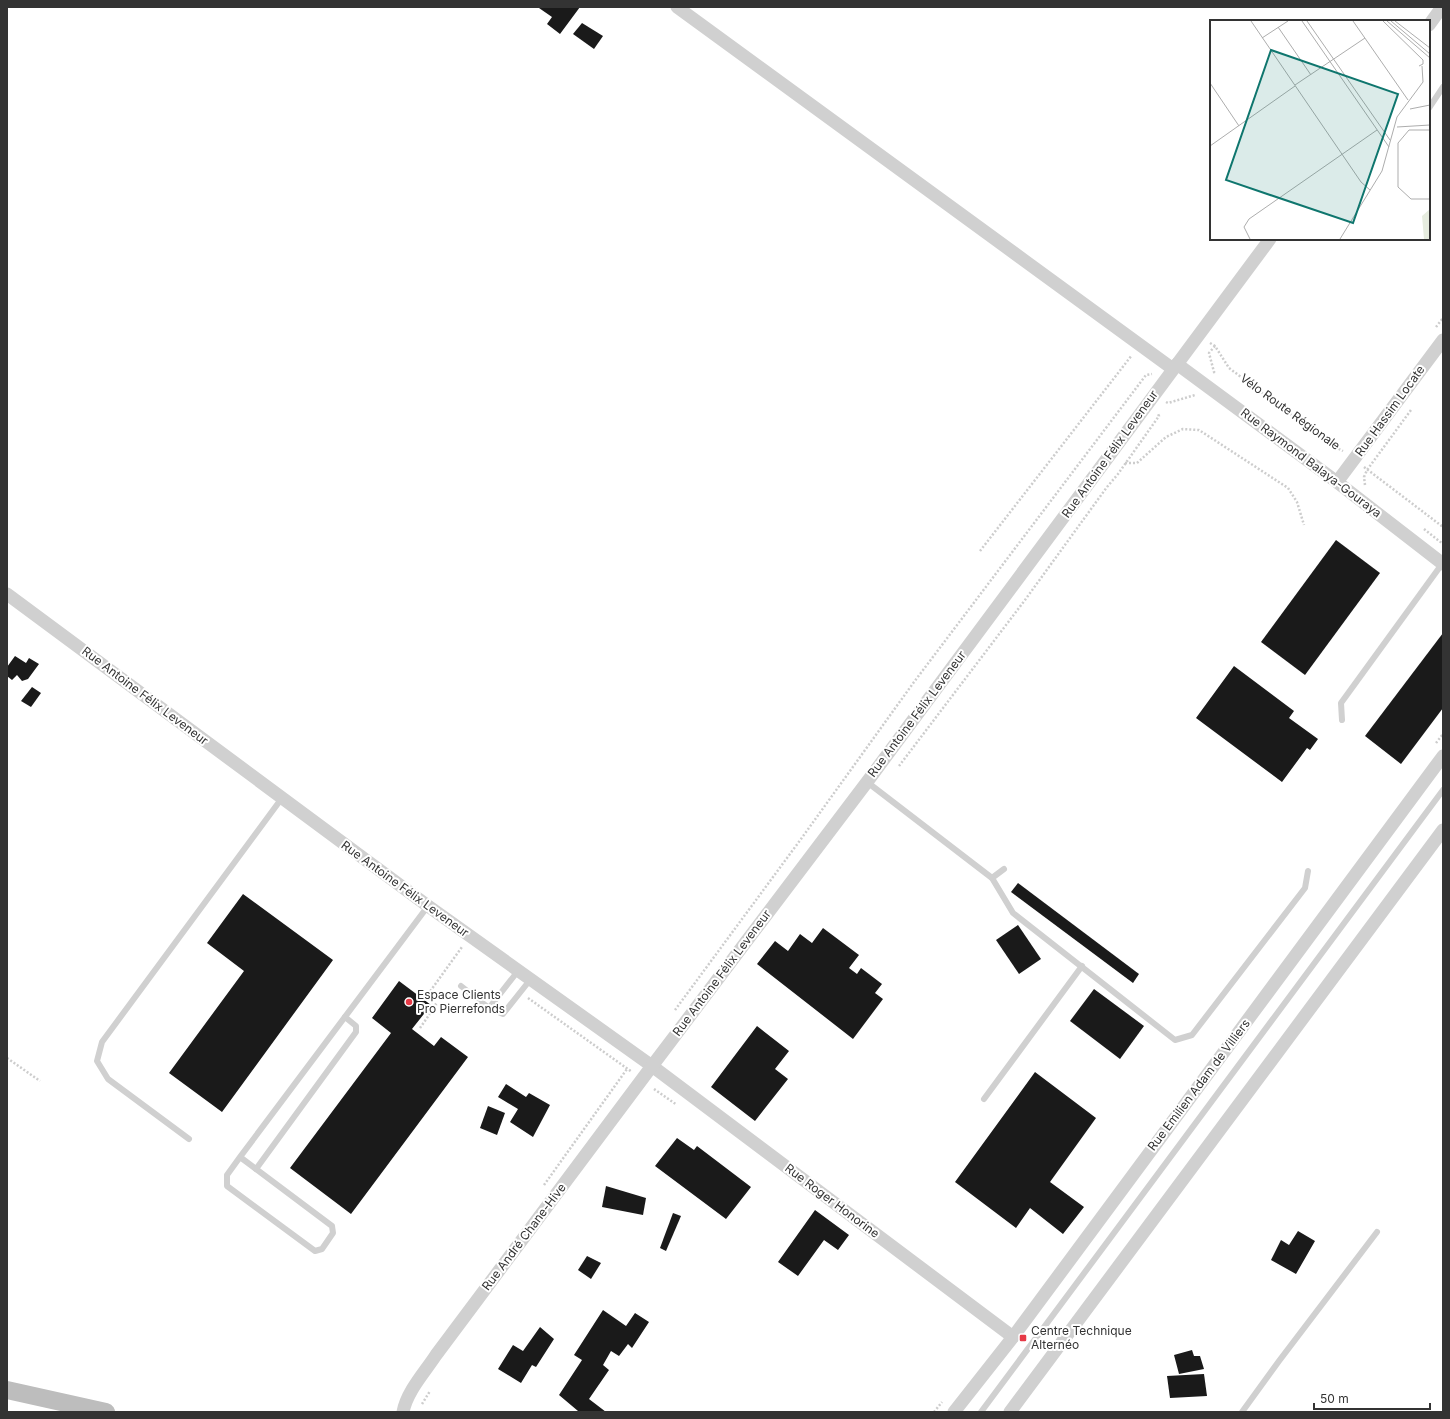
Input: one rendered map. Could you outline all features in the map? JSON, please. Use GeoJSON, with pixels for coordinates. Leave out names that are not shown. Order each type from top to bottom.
{"type":"FeatureCollection","features":[{"type":"Feature","properties":{"kind":"main road"},"geometry":{"type":"LineString","coordinates":[[7,1390],[106,1412]]}},
{"type":"Feature","properties":{"kind":"street","name":"Rue Raymond Balaya-Gouraya"},"geometry":{"type":"LineString","coordinates":[[677,7],[1139,345],[1175,367],[1337,482],[1443,564]]}},
{"type":"Feature","properties":{"kind":"street"},"geometry":{"type":"LineString","coordinates":[[1430,24],[1442,7]]}},
{"type":"Feature","properties":{"kind":"street","name":"Rue Antoine Félix Leveneur"},"geometry":{"type":"LineString","coordinates":[[7,594],[428,906],[652,1066],[867,782],[1269,240]]}},
{"type":"Feature","properties":{"kind":"street","name":"Rue Hassim Locate"},"geometry":{"type":"LineString","coordinates":[[1337,482],[1443,340]]}},
{"type":"Feature","properties":{"kind":"street","name":"Rue Emilien Adam de Villiers"},"geometry":{"type":"LineString","coordinates":[[954,1412],[1013,1337],[1443,756]]}},
{"type":"Feature","properties":{"kind":"street"},"geometry":{"type":"LineString","coordinates":[[1010,1412],[1443,830]]}},
{"type":"Feature","properties":{"kind":"street","name":"Rue Roger Honorine"},"geometry":{"type":"LineString","coordinates":[[652,1066],[1013,1337]]}},
{"type":"Feature","properties":{"kind":"street","name":"Rue André Chane-Hive"},"geometry":{"type":"LineString","coordinates":[[403,1412],[404,1406],[412,1390],[436,1355],[652,1066]]}},
{"type":"Feature","properties":{"kind":"lane"},"geometry":{"type":"LineString","coordinates":[[1430,106],[1443,87]]}},
{"type":"Feature","properties":{"kind":"lane"},"geometry":{"type":"LineString","coordinates":[[1342,720],[1341,703],[1443,564]]}},
{"type":"Feature","properties":{"kind":"lane"},"geometry":{"type":"LineString","coordinates":[[867,782],[992,878],[1014,913],[1175,1040],[1192,1035],[1304,888],[1308,871]]}},
{"type":"Feature","properties":{"kind":"lane"},"geometry":{"type":"LineString","coordinates":[[981,1412],[1443,790]]}},
{"type":"Feature","properties":{"kind":"lane"},"geometry":{"type":"LineString","coordinates":[[189,1139],[108,1079],[97,1061],[102,1042],[282,798]]}},
{"type":"Feature","properties":{"kind":"lane"},"geometry":{"type":"LineString","coordinates":[[992,878],[1004,869]]}},
{"type":"Feature","properties":{"kind":"lane"},"geometry":{"type":"LineString","coordinates":[[240,1157],[332,1226],[333,1233],[322,1249],[315,1251],[227,1186],[227,1176],[240,1157],[428,906]]}},
{"type":"Feature","properties":{"kind":"lane"},"geometry":{"type":"LineString","coordinates":[[984,1099],[1082,966]]}},
{"type":"Feature","properties":{"kind":"lane"},"geometry":{"type":"LineString","coordinates":[[489,1008],[518,971]]}},
{"type":"Feature","properties":{"kind":"lane"},"geometry":{"type":"LineString","coordinates":[[461,986],[489,1008],[503,1014],[530,980]]}},
{"type":"Feature","properties":{"kind":"lane"},"geometry":{"type":"LineString","coordinates":[[256,1169],[356,1032],[356,1026],[345,1017]]}},
{"type":"Feature","properties":{"kind":"lane"},"geometry":{"type":"LineString","coordinates":[[1242,1412],[1377,1232]]}},
{"type":"Feature","properties":{"kind":"path"},"geometry":{"type":"LineString","coordinates":[[1434,330],[1443,318]]}},
{"type":"Feature","properties":{"kind":"path","name":"Vélo Route Régionale"},"geometry":{"type":"LineString","coordinates":[[1199,335],[1215,346],[1229,368],[1335,448],[1343,451]]}},
{"type":"Feature","properties":{"kind":"path"},"geometry":{"type":"LineString","coordinates":[[980,551],[1139,345]]}},
{"type":"Feature","properties":{"kind":"path"},"geometry":{"type":"LineString","coordinates":[[1215,346],[1209,353],[1214,372],[1220,376]]}},
{"type":"Feature","properties":{"kind":"path"},"geometry":{"type":"LineString","coordinates":[[672,1014],[914,682],[1146,375],[1175,367]]}},
{"type":"Feature","properties":{"kind":"path"},"geometry":{"type":"LineString","coordinates":[[1163,401],[1168,403],[1194,395],[1200,399]]}},
{"type":"Feature","properties":{"kind":"path"},"geometry":{"type":"LineString","coordinates":[[897,768],[1025,600],[1126,463],[1159,416],[1157,412],[1159,408]]}},
{"type":"Feature","properties":{"kind":"path"},"geometry":{"type":"LineString","coordinates":[[1366,486],[1364,477],[1367,470],[1412,408]]}},
{"type":"Feature","properties":{"kind":"path"},"geometry":{"type":"LineString","coordinates":[[1111,454],[1126,463],[1138,463],[1171,434],[1183,429],[1199,430],[1288,488],[1297,502],[1304,525]]}},
{"type":"Feature","properties":{"kind":"path"},"geometry":{"type":"LineString","coordinates":[[1340,454],[1348,445]]}},
{"type":"Feature","properties":{"kind":"path"},"geometry":{"type":"LineString","coordinates":[[1356,457],[1367,470],[1443,527]]}},
{"type":"Feature","properties":{"kind":"path"},"geometry":{"type":"LineString","coordinates":[[1419,526],[1443,544]]}},
{"type":"Feature","properties":{"kind":"path"},"geometry":{"type":"LineString","coordinates":[[420,1028],[436,1005],[426,996],[462,947]]}},
{"type":"Feature","properties":{"kind":"path"},"geometry":{"type":"LineString","coordinates":[[7,1058],[40,1081]]}},
{"type":"Feature","properties":{"kind":"path"},"geometry":{"type":"LineString","coordinates":[[650,1094],[654,1088],[679,1106]]}},
{"type":"Feature","properties":{"kind":"path"},"geometry":{"type":"LineString","coordinates":[[419,1409],[430,1390]]}},
{"type":"Feature","properties":{"kind":"building"},"geometry":{"type":"Polygon","coordinates":[[[580,7],[560,34],[547,24],[552,17],[539,8],[580,7]]]}},
{"type":"Feature","properties":{"kind":"building"},"geometry":{"type":"Polygon","coordinates":[[[582,23],[603,36],[594,49],[573,34],[582,23]]]}},
{"type":"Feature","properties":{"kind":"building"},"geometry":{"type":"Polygon","coordinates":[[[1336,540],[1380,573],[1305,675],[1261,642],[1336,540]]]}},
{"type":"Feature","properties":{"kind":"building"},"geometry":{"type":"Polygon","coordinates":[[[1443,633],[1443,708],[1401,764],[1365,736],[1443,633]]]}},
{"type":"Feature","properties":{"kind":"building"},"geometry":{"type":"Polygon","coordinates":[[[15,656],[26,663],[29,658],[39,664],[28,679],[22,681],[17,675],[12,680],[7,676],[7,667],[15,656]]]}},
{"type":"Feature","properties":{"kind":"building"},"geometry":{"type":"Polygon","coordinates":[[[1234,666],[1294,711],[1289,718],[1318,739],[1310,750],[1307,748],[1282,782],[1196,718],[1234,666]]]}},
{"type":"Feature","properties":{"kind":"building"},"geometry":{"type":"Polygon","coordinates":[[[32,687],[41,693],[31,707],[21,701],[32,687]]]}},
{"type":"Feature","properties":{"kind":"building"},"geometry":{"type":"Polygon","coordinates":[[[1018,883],[1139,974],[1133,983],[1011,892],[1018,883]]]}},
{"type":"Feature","properties":{"kind":"building"},"geometry":{"type":"Polygon","coordinates":[[[243,894],[333,960],[222,1112],[169,1073],[244,971],[207,943],[243,894]]]}},
{"type":"Feature","properties":{"kind":"building"},"geometry":{"type":"Polygon","coordinates":[[[1018,925],[1041,959],[1019,974],[996,940],[1018,925]]]}},
{"type":"Feature","properties":{"kind":"building"},"geometry":{"type":"Polygon","coordinates":[[[823,928],[859,955],[849,968],[857,974],[861,968],[882,984],[875,993],[883,999],[853,1039],[757,964],[775,941],[788,951],[800,934],[812,943],[823,928]]]}},
{"type":"Feature","properties":{"kind":"building"},"geometry":{"type":"Polygon","coordinates":[[[399,981],[431,1005],[412,1029],[434,1046],[441,1037],[468,1057],[351,1214],[290,1168],[391,1033],[372,1018],[399,981]]]}},
{"type":"Feature","properties":{"kind":"building"},"geometry":{"type":"Polygon","coordinates":[[[1094,989],[1144,1026],[1120,1059],[1070,1021],[1094,989]]]}},
{"type":"Feature","properties":{"kind":"building"},"geometry":{"type":"Polygon","coordinates":[[[757,1026],[789,1051],[775,1069],[788,1079],[755,1121],[711,1087],[757,1026]]]}},
{"type":"Feature","properties":{"kind":"building"},"geometry":{"type":"Polygon","coordinates":[[[1035,1072],[1096,1118],[1050,1182],[1084,1207],[1063,1234],[1030,1208],[1016,1228],[955,1182],[1035,1072]]]}},
{"type":"Feature","properties":{"kind":"building"},"geometry":{"type":"Polygon","coordinates":[[[506,1084],[526,1097],[529,1093],[550,1105],[533,1137],[510,1122],[518,1109],[498,1097],[506,1084]]]}},
{"type":"Feature","properties":{"kind":"building"},"geometry":{"type":"Polygon","coordinates":[[[488,1106],[505,1113],[497,1135],[480,1128],[488,1106]]]}},
{"type":"Feature","properties":{"kind":"building"},"geometry":{"type":"Polygon","coordinates":[[[677,1138],[694,1150],[697,1146],[751,1187],[726,1219],[655,1166],[677,1138]]]}},
{"type":"Feature","properties":{"kind":"building"},"geometry":{"type":"Polygon","coordinates":[[[606,1186],[646,1198],[643,1215],[602,1207],[606,1186]]]}},
{"type":"Feature","properties":{"kind":"building"},"geometry":{"type":"Polygon","coordinates":[[[815,1210],[849,1235],[838,1250],[824,1240],[798,1276],[778,1262],[815,1210]]]}},
{"type":"Feature","properties":{"kind":"building"},"geometry":{"type":"Polygon","coordinates":[[[673,1213],[681,1216],[666,1251],[660,1248],[673,1213]]]}},
{"type":"Feature","properties":{"kind":"building"},"geometry":{"type":"Polygon","coordinates":[[[1298,1231],[1315,1241],[1296,1274],[1271,1260],[1281,1240],[1289,1245],[1298,1231]]]}},
{"type":"Feature","properties":{"kind":"building"},"geometry":{"type":"Polygon","coordinates":[[[587,1256],[601,1263],[591,1279],[578,1270],[587,1256]]]}},
{"type":"Feature","properties":{"kind":"building"},"geometry":{"type":"Polygon","coordinates":[[[603,1310],[626,1326],[635,1313],[649,1322],[632,1348],[628,1344],[619,1356],[611,1351],[603,1365],[609,1370],[589,1399],[606,1412],[577,1412],[578,1411],[559,1395],[582,1360],[574,1355],[603,1310]]]}},
{"type":"Feature","properties":{"kind":"building"},"geometry":{"type":"Polygon","coordinates":[[[540,1327],[554,1339],[536,1367],[532,1365],[521,1383],[498,1369],[513,1345],[523,1351],[540,1327]]]}},
{"type":"Feature","properties":{"kind":"building"},"geometry":{"type":"Polygon","coordinates":[[[1192,1350],[1194,1356],[1200,1356],[1204,1369],[1179,1374],[1174,1355],[1192,1350]]]}},
{"type":"Feature","properties":{"kind":"building"},"geometry":{"type":"Polygon","coordinates":[[[1204,1374],[1207,1396],[1170,1398],[1167,1376],[1204,1374]]]}},
{"type":"Feature","properties":{"kind":"place","name":"Espace Clients Pro Pierrefonds"},"geometry":{"type":"Point","coordinates":[409,1002]}},
{"type":"Feature","properties":{"kind":"place","name":"Centre Technique Alternéo"},"geometry":{"type":"Point","coordinates":[1023,1338]}}]}
